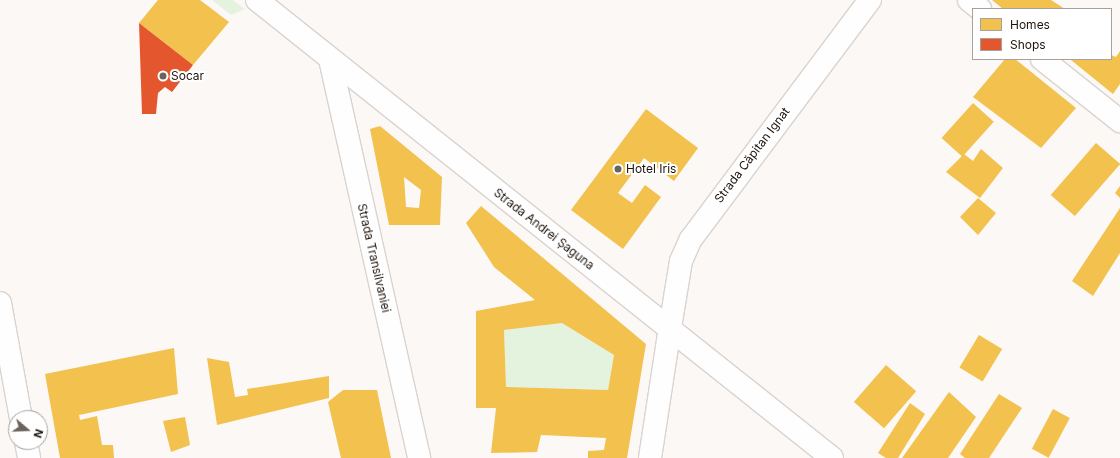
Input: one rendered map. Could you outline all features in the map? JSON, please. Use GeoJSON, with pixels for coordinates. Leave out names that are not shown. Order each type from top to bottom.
{"type":"FeatureCollection","features":[{"type":"Feature","properties":{"kind":"street","name":"Strada Andrei Șaguna"},"geometry":{"type":"LineString","coordinates":[[257,0],[832,458]]}},
{"type":"Feature","properties":{"kind":"street","name":"Strada Căpitan Ignat"},"geometry":{"type":"LineString","coordinates":[[650,458],[681,261],[691,239],[870,0]]}},
{"type":"Feature","properties":{"kind":"street"},"geometry":{"type":"LineString","coordinates":[[969,0],[979,8]]}},
{"type":"Feature","properties":{"kind":"street","name":"Strada Transilvaniei"},"geometry":{"type":"LineString","coordinates":[[330,59],[419,458]]}},
{"type":"Feature","properties":{"kind":"street"},"geometry":{"type":"LineString","coordinates":[[1043,60],[1120,121]]}},
{"type":"Feature","properties":{"kind":"street"},"geometry":{"type":"LineString","coordinates":[[0,303],[7,377],[18,410]]}},
{"type":"Feature","properties":{"kind":"green space"},"geometry":{"type":"Polygon","coordinates":[[[212,0],[233,0],[245,9],[231,15],[212,0]]]}},
{"type":"Feature","properties":{"kind":"green space"},"geometry":{"type":"Polygon","coordinates":[[[562,323],[614,355],[608,390],[506,387],[504,330],[562,323]]]}},
{"type":"Feature","properties":{"kind":"building: Homes"},"geometry":{"type":"Polygon","coordinates":[[[158,0],[200,0],[229,22],[193,65],[139,23],[158,0]]]}},
{"type":"Feature","properties":{"kind":"building: Homes"},"geometry":{"type":"Polygon","coordinates":[[[992,0],[1051,0],[1063,8],[1002,8],[992,0]]]}},
{"type":"Feature","properties":{"kind":"building: Homes"},"geometry":{"type":"Polygon","coordinates":[[[1120,51],[1120,84],[1113,94],[1071,60],[1112,60],[1112,55],[1116,57],[1120,51]]]}},
{"type":"Feature","properties":{"kind":"building: Homes"},"geometry":{"type":"Polygon","coordinates":[[[1004,60],[1016,60],[1076,108],[1041,148],[973,97],[1004,60]]]}},
{"type":"Feature","properties":{"kind":"building: Homes"},"geometry":{"type":"Polygon","coordinates":[[[973,103],[994,122],[962,157],[942,138],[973,103]]]}},
{"type":"Feature","properties":{"kind":"building: Homes","name":"Hotel Iris"},"geometry":{"type":"Polygon","coordinates":[[[646,109],[698,148],[674,181],[644,158],[618,193],[632,203],[645,185],[661,197],[623,249],[571,210],[646,109]]]}},
{"type":"Feature","properties":{"kind":"building: Homes"},"geometry":{"type":"Polygon","coordinates":[[[380,126],[442,177],[440,225],[389,225],[370,129],[380,126]],[[404,177],[406,207],[419,208],[421,190],[404,177]]]}},
{"type":"Feature","properties":{"kind":"building: Homes"},"geometry":{"type":"Polygon","coordinates":[[[1096,143],[1120,164],[1075,216],[1051,195],[1096,143]]]}},
{"type":"Feature","properties":{"kind":"building: Homes"},"geometry":{"type":"Polygon","coordinates":[[[981,149],[1003,168],[980,198],[946,172],[964,154],[973,161],[981,149]]]}},
{"type":"Feature","properties":{"kind":"building: Homes"},"geometry":{"type":"Polygon","coordinates":[[[1120,186],[1120,198],[1115,193],[1120,186]]]}},
{"type":"Feature","properties":{"kind":"building: Homes"},"geometry":{"type":"Polygon","coordinates":[[[978,198],[996,213],[978,235],[960,217],[978,198]]]}},
{"type":"Feature","properties":{"kind":"building: Homes"},"geometry":{"type":"Polygon","coordinates":[[[481,206],[646,344],[627,458],[588,458],[588,451],[604,450],[606,438],[541,435],[537,452],[491,453],[496,408],[476,408],[476,311],[535,300],[494,267],[466,223],[481,206]],[[562,323],[504,330],[506,387],[608,390],[614,355],[562,323]]]}},
{"type":"Feature","properties":{"kind":"building: Homes"},"geometry":{"type":"Polygon","coordinates":[[[1120,208],[1120,253],[1093,296],[1072,281],[1120,208]]]}},
{"type":"Feature","properties":{"kind":"building: Homes"},"geometry":{"type":"Polygon","coordinates":[[[979,335],[1002,349],[983,381],[959,368],[979,335]]]}},
{"type":"Feature","properties":{"kind":"building: Homes"},"geometry":{"type":"Polygon","coordinates":[[[174,348],[178,394],[79,415],[80,420],[97,416],[102,445],[113,445],[114,458],[60,458],[45,374],[174,348]]]}},
{"type":"Feature","properties":{"kind":"building: Homes"},"geometry":{"type":"Polygon","coordinates":[[[207,358],[229,362],[235,397],[248,395],[247,389],[329,376],[329,398],[217,425],[207,358]]]}},
{"type":"Feature","properties":{"kind":"building: Homes"},"geometry":{"type":"Polygon","coordinates":[[[886,365],[916,391],[884,428],[854,402],[886,365]]]}},
{"type":"Feature","properties":{"kind":"building: Homes"},"geometry":{"type":"Polygon","coordinates":[[[343,390],[377,390],[391,458],[341,458],[328,402],[343,390]]]}},
{"type":"Feature","properties":{"kind":"building: Homes"},"geometry":{"type":"Polygon","coordinates":[[[949,392],[976,417],[948,458],[902,458],[949,392]]]}},
{"type":"Feature","properties":{"kind":"building: Homes"},"geometry":{"type":"Polygon","coordinates":[[[999,394],[1022,408],[989,458],[965,458],[960,454],[999,394]]]}},
{"type":"Feature","properties":{"kind":"building: Homes"},"geometry":{"type":"Polygon","coordinates":[[[910,403],[925,414],[898,458],[886,458],[878,453],[910,403]]]}},
{"type":"Feature","properties":{"kind":"building: Homes"},"geometry":{"type":"Polygon","coordinates":[[[1053,409],[1070,418],[1049,458],[1032,449],[1053,409]]]}},
{"type":"Feature","properties":{"kind":"building: Homes"},"geometry":{"type":"Polygon","coordinates":[[[185,417],[190,445],[171,452],[163,421],[185,417]]]}},
{"type":"Feature","properties":{"kind":"building: Shops","name":"Socar"},"geometry":{"type":"Polygon","coordinates":[[[139,23],[193,65],[172,92],[165,87],[158,93],[156,114],[142,114],[139,23]]]}},
{"type":"Feature","properties":{"kind":"place","name":"Socar"},"geometry":{"type":"Point","coordinates":[163,76]}},
{"type":"Feature","properties":{"kind":"place","name":"Hotel Iris"},"geometry":{"type":"Point","coordinates":[618,169]}}]}
